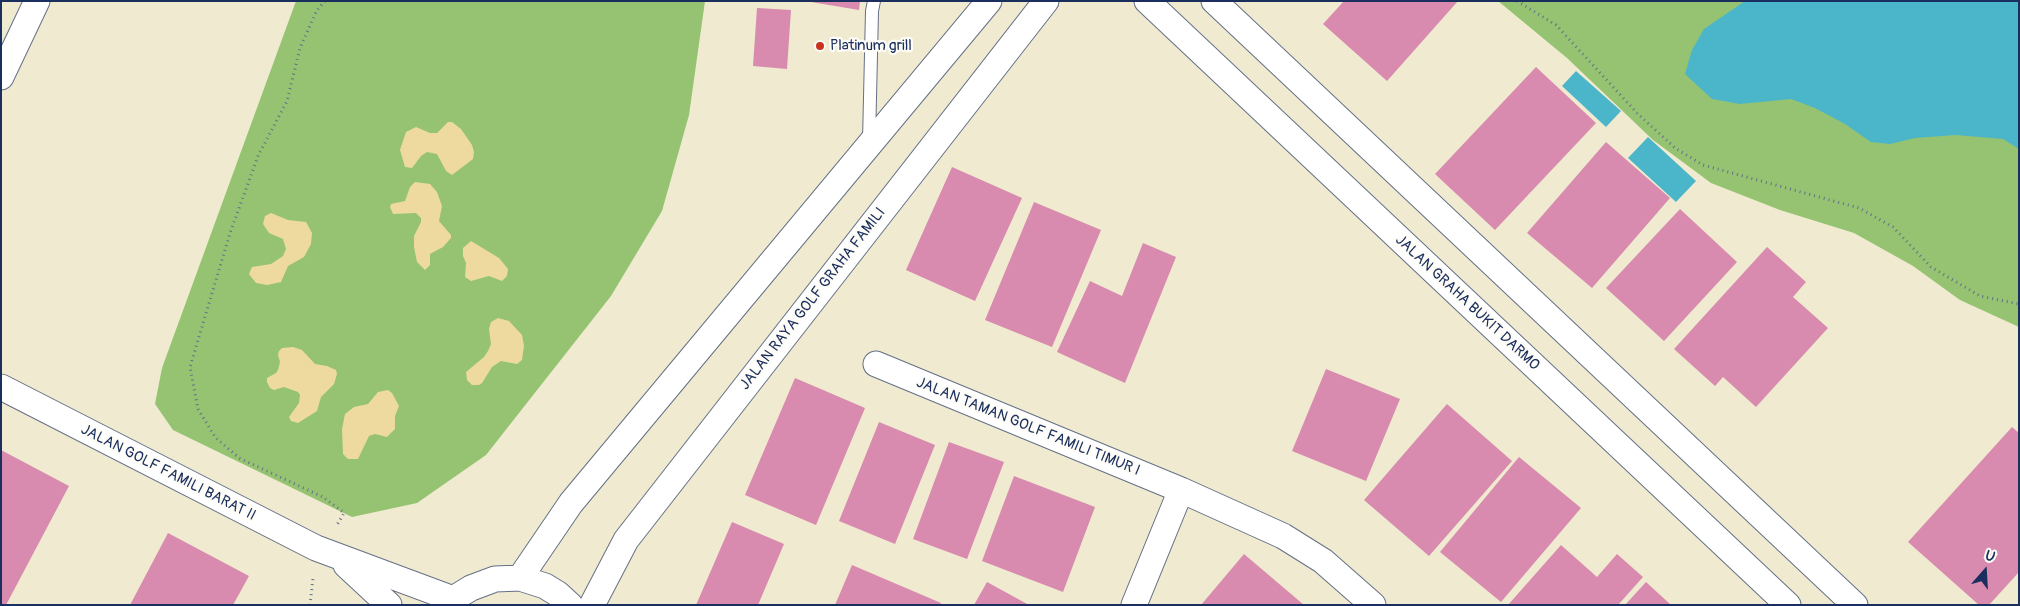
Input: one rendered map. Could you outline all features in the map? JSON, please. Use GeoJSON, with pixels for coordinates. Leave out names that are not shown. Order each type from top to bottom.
{"type":"FeatureCollection","features":[{"type":"Feature","properties":{"kind":"street"},"geometry":{"type":"LineString","coordinates":[[1,77],[37,1]]}},
{"type":"Feature","properties":{"kind":"street"},"geometry":{"type":"LineString","coordinates":[[520,578],[571,503],[989,1]]}},
{"type":"Feature","properties":{"kind":"street","name":"JALAN RAYA GOLF GRAHA FAMILI"},"geometry":{"type":"LineString","coordinates":[[592,605],[626,540],[1046,1]]}},
{"type":"Feature","properties":{"kind":"street","name":"JALAN GRAHA BUKIT DARMO"},"geometry":{"type":"LineString","coordinates":[[1147,1],[1788,605]]}},
{"type":"Feature","properties":{"kind":"street"},"geometry":{"type":"LineString","coordinates":[[1214,1],[1855,605]]}},
{"type":"Feature","properties":{"kind":"street","name":"JALAN TAMAN GOLF FAMILI TIMUR I"},"geometry":{"type":"LineString","coordinates":[[876,364],[1181,490],[1283,536],[1323,561],[1373,605]]}},
{"type":"Feature","properties":{"kind":"street","name":"JALAN GOLF FAMILI BARAT II"},"geometry":{"type":"LineString","coordinates":[[1,387],[326,552],[450,602]]}},
{"type":"Feature","properties":{"kind":"street"},"geometry":{"type":"LineString","coordinates":[[1134,605],[1181,490]]}},
{"type":"Feature","properties":{"kind":"street","name":"JALAN GOLF FAMILI BARAT II"},"geometry":{"type":"LineString","coordinates":[[326,552],[389,605]]}},
{"type":"Feature","properties":{"kind":"street"},"geometry":{"type":"LineString","coordinates":[[450,602],[471,588],[495,580],[520,578],[545,586],[570,605]]}},
{"type":"Feature","properties":{"kind":"lane"},"geometry":{"type":"LineString","coordinates":[[869,145],[874,1]]}},
{"type":"Feature","properties":{"kind":"path"},"geometry":{"type":"LineString","coordinates":[[310,605],[330,535],[344,513],[322,497],[239,458],[215,437],[198,409],[190,367],[230,232],[258,156],[286,101],[304,40],[317,10],[325,1]]}},
{"type":"Feature","properties":{"kind":"path"},"geometry":{"type":"LineString","coordinates":[[1518,1],[1556,25],[1637,113],[1675,148],[1703,166],[1859,208],[1893,227],[1931,267],[1980,296],[2019,304]]}},
{"type":"Feature","properties":{"kind":"green space"},"geometry":{"type":"Polygon","coordinates":[[[296,1],[705,1],[689,115],[662,211],[611,296],[486,455],[417,503],[352,517],[173,430],[155,404],[162,368],[296,1]]]}},
{"type":"Feature","properties":{"kind":"green space"},"geometry":{"type":"Polygon","coordinates":[[[1498,1],[2019,1],[2019,327],[1960,300],[1913,266],[1854,233],[1780,210],[1711,183],[1653,140],[1567,58],[1498,1]]]}},
{"type":"Feature","properties":{"kind":"sand"},"geometry":{"type":"Polygon","coordinates":[[[448,122],[452,122],[461,129],[472,145],[473,159],[452,175],[446,171],[437,154],[427,152],[421,156],[412,168],[405,167],[400,150],[406,132],[416,127],[430,133],[437,133],[448,122]]]}},
{"type":"Feature","properties":{"kind":"sand"},"geometry":{"type":"Polygon","coordinates":[[[415,182],[430,184],[437,192],[442,206],[439,221],[451,235],[451,238],[443,247],[430,254],[430,265],[425,270],[417,262],[414,247],[414,236],[421,218],[416,213],[393,214],[390,207],[391,204],[405,201],[410,187],[415,182]]]}},
{"type":"Feature","properties":{"kind":"sand"},"geometry":{"type":"Polygon","coordinates":[[[271,213],[288,220],[306,222],[312,233],[311,244],[304,257],[288,266],[281,282],[267,285],[256,283],[249,274],[252,267],[271,264],[283,256],[286,249],[283,239],[269,233],[263,224],[265,216],[271,213]]]}},
{"type":"Feature","properties":{"kind":"sand"},"geometry":{"type":"Polygon","coordinates":[[[471,241],[499,258],[508,269],[507,276],[502,281],[489,276],[471,281],[465,277],[466,263],[463,256],[463,248],[471,241]]]}},
{"type":"Feature","properties":{"kind":"sand"},"geometry":{"type":"Polygon","coordinates":[[[498,318],[509,321],[522,335],[524,346],[522,360],[517,364],[501,361],[492,367],[482,383],[472,385],[467,380],[466,372],[484,357],[488,351],[491,344],[489,329],[491,322],[498,318]]]}},
{"type":"Feature","properties":{"kind":"sand"},"geometry":{"type":"Polygon","coordinates":[[[293,347],[302,350],[315,364],[336,370],[337,374],[334,384],[321,397],[317,411],[298,423],[291,421],[289,417],[299,403],[300,395],[298,392],[284,387],[274,390],[270,388],[267,382],[267,378],[278,370],[280,362],[279,351],[282,348],[293,347]]]}},
{"type":"Feature","properties":{"kind":"sand"},"geometry":{"type":"Polygon","coordinates":[[[388,390],[392,393],[399,406],[395,416],[395,429],[387,437],[375,434],[369,436],[358,459],[348,459],[343,454],[342,429],[345,414],[354,407],[368,404],[378,392],[388,390]]]}},
{"type":"Feature","properties":{"kind":"water"},"geometry":{"type":"Polygon","coordinates":[[[1745,1],[2019,1],[2019,149],[2003,139],[1956,135],[1915,138],[1890,144],[1871,142],[1845,124],[1815,108],[1791,99],[1740,104],[1712,99],[1685,74],[1692,50],[1704,29],[1745,1]]]}},
{"type":"Feature","properties":{"kind":"water"},"geometry":{"type":"Polygon","coordinates":[[[1576,71],[1621,111],[1606,127],[1562,86],[1576,71]]]}},
{"type":"Feature","properties":{"kind":"water"},"geometry":{"type":"Polygon","coordinates":[[[1648,137],[1696,181],[1676,202],[1628,158],[1648,137]]]}},
{"type":"Feature","properties":{"kind":"building"},"geometry":{"type":"Polygon","coordinates":[[[805,1],[860,1],[859,10],[805,1]]]}},
{"type":"Feature","properties":{"kind":"building"},"geometry":{"type":"Polygon","coordinates":[[[1344,1],[1458,1],[1387,81],[1323,24],[1344,1]]]}},
{"type":"Feature","properties":{"kind":"building"},"geometry":{"type":"Polygon","coordinates":[[[757,8],[791,10],[787,69],[753,66],[757,8]]]}},
{"type":"Feature","properties":{"kind":"building"},"geometry":{"type":"Polygon","coordinates":[[[1536,67],[1596,123],[1495,230],[1435,174],[1536,67]]]}},
{"type":"Feature","properties":{"kind":"building"},"geometry":{"type":"Polygon","coordinates":[[[1606,142],[1670,198],[1592,288],[1527,233],[1606,142]]]}},
{"type":"Feature","properties":{"kind":"building"},"geometry":{"type":"Polygon","coordinates":[[[952,167],[1022,198],[975,301],[906,270],[952,167]]]}},
{"type":"Feature","properties":{"kind":"building"},"geometry":{"type":"Polygon","coordinates":[[[1034,202],[1101,230],[1052,347],[985,320],[1034,202]]]}},
{"type":"Feature","properties":{"kind":"building"},"geometry":{"type":"Polygon","coordinates":[[[1680,209],[1737,262],[1664,341],[1606,288],[1680,209]]]}},
{"type":"Feature","properties":{"kind":"building"},"geometry":{"type":"Polygon","coordinates":[[[1143,243],[1176,257],[1125,383],[1057,352],[1090,281],[1122,296],[1143,243]]]}},
{"type":"Feature","properties":{"kind":"building"},"geometry":{"type":"Polygon","coordinates":[[[1767,247],[1806,282],[1793,297],[1828,328],[1756,407],[1723,377],[1715,386],[1674,349],[1767,247]]]}},
{"type":"Feature","properties":{"kind":"building"},"geometry":{"type":"Polygon","coordinates":[[[1326,369],[1400,399],[1366,481],[1292,451],[1326,369]]]}},
{"type":"Feature","properties":{"kind":"building"},"geometry":{"type":"Polygon","coordinates":[[[795,378],[865,408],[816,525],[745,495],[795,378]]]}},
{"type":"Feature","properties":{"kind":"building"},"geometry":{"type":"Polygon","coordinates":[[[1447,404],[1512,461],[1429,556],[1364,500],[1447,404]]]}},
{"type":"Feature","properties":{"kind":"building"},"geometry":{"type":"Polygon","coordinates":[[[879,422],[935,445],[895,544],[839,521],[879,422]]]}},
{"type":"Feature","properties":{"kind":"building"},"geometry":{"type":"Polygon","coordinates":[[[2012,427],[2019,433],[2019,572],[1989,605],[1979,605],[1908,542],[2012,427]]]}},
{"type":"Feature","properties":{"kind":"building"},"geometry":{"type":"Polygon","coordinates":[[[949,442],[1004,462],[967,559],[913,539],[949,442]]]}},
{"type":"Feature","properties":{"kind":"building"},"geometry":{"type":"Polygon","coordinates":[[[1,450],[69,486],[6,605],[1,605],[1,450]]]}},
{"type":"Feature","properties":{"kind":"building"},"geometry":{"type":"Polygon","coordinates":[[[1519,457],[1581,508],[1501,602],[1440,552],[1519,457]]]}},
{"type":"Feature","properties":{"kind":"building"},"geometry":{"type":"Polygon","coordinates":[[[1014,476],[1095,507],[1063,592],[982,561],[1014,476]]]}},
{"type":"Feature","properties":{"kind":"building"},"geometry":{"type":"Polygon","coordinates":[[[732,522],[784,544],[758,605],[696,605],[732,522]]]}},
{"type":"Feature","properties":{"kind":"building"},"geometry":{"type":"Polygon","coordinates":[[[168,533],[249,576],[233,605],[130,605],[168,533]]]}},
{"type":"Feature","properties":{"kind":"building"},"geometry":{"type":"Polygon","coordinates":[[[1561,545],[1597,577],[1617,554],[1643,577],[1618,605],[1508,605],[1561,545]]]}},
{"type":"Feature","properties":{"kind":"building"},"geometry":{"type":"Polygon","coordinates":[[[1244,554],[1304,605],[1201,605],[1244,554]]]}},
{"type":"Feature","properties":{"kind":"building"},"geometry":{"type":"Polygon","coordinates":[[[852,565],[941,603],[940,605],[835,605],[852,565]]]}},
{"type":"Feature","properties":{"kind":"building"},"geometry":{"type":"Polygon","coordinates":[[[987,582],[1029,605],[974,605],[987,582]]]}},
{"type":"Feature","properties":{"kind":"building"},"geometry":{"type":"Polygon","coordinates":[[[1646,582],[1671,605],[1625,605],[1646,582]]]}},
{"type":"Feature","properties":{"kind":"place","name":"Platinum grill"},"geometry":{"type":"Point","coordinates":[820,46]}}]}
